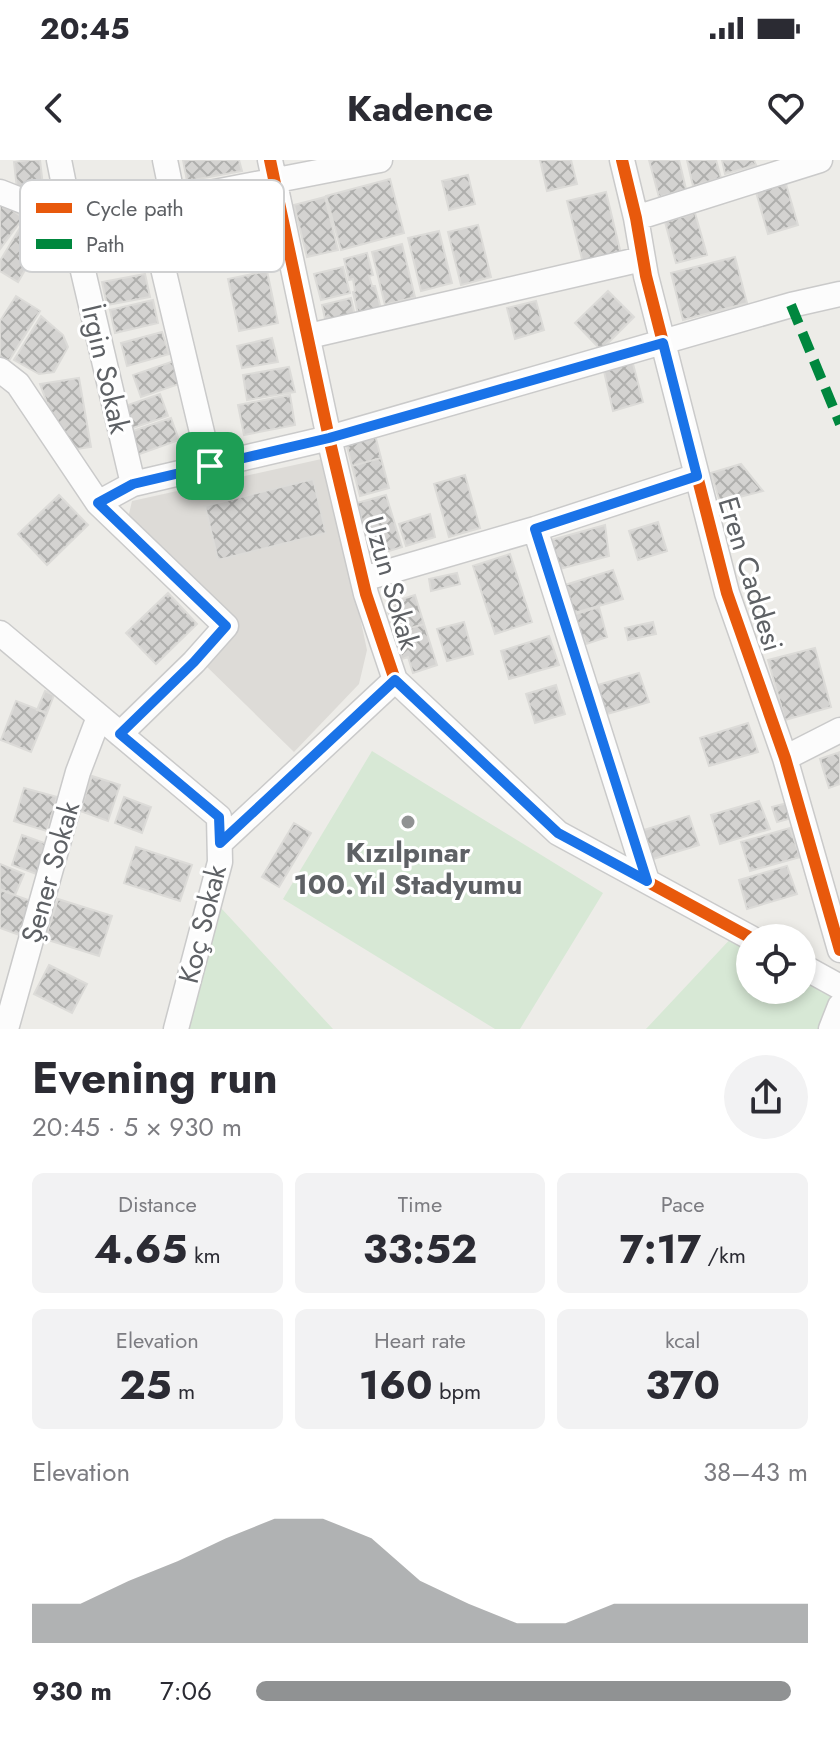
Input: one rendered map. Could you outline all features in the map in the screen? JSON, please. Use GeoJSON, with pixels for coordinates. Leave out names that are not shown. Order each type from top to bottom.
{"type":"FeatureCollection","features":[{"type":"Feature","properties":{"kind":"street","name":"İrgin Sokak"},"geometry":{"type":"LineString","coordinates":[[59,160],[63,180]]}},
{"type":"Feature","properties":{"kind":"street"},"geometry":{"type":"LineString","coordinates":[[165,160],[169,180]]}},
{"type":"Feature","properties":{"kind":"street"},"geometry":{"type":"LineString","coordinates":[[238,180],[272,170],[380,160]]}},
{"type":"Feature","properties":{"kind":"street","name":"Eren Caddesi"},"geometry":{"type":"LineString","coordinates":[[622,160],[642,259],[727,593],[785,758],[840,950]]}},
{"type":"Feature","properties":{"kind":"street"},"geometry":{"type":"LineString","coordinates":[[636,218],[820,160]]}},
{"type":"Feature","properties":{"kind":"street"},"geometry":{"type":"LineString","coordinates":[[0,192],[20,200]]}},
{"type":"Feature","properties":{"kind":"street","name":"Uzun Sokak"},"geometry":{"type":"LineString","coordinates":[[284,224],[329,438],[363,579],[395,680],[558,833],[736,930]]}},
{"type":"Feature","properties":{"kind":"street"},"geometry":{"type":"LineString","coordinates":[[309,336],[642,259]]}},
{"type":"Feature","properties":{"kind":"street","name":"İrgin Sokak"},"geometry":{"type":"LineString","coordinates":[[83,272],[133,484]]}},
{"type":"Feature","properties":{"kind":"street"},"geometry":{"type":"LineString","coordinates":[[164,272],[210,466]]}},
{"type":"Feature","properties":{"kind":"street"},"geometry":{"type":"LineString","coordinates":[[98,503],[133,484],[329,438],[791,305],[840,294]]}},
{"type":"Feature","properties":{"kind":"street"},"geometry":{"type":"LineString","coordinates":[[0,370],[18,384],[98,503],[226,626],[120,734],[0,633]]}},
{"type":"Feature","properties":{"kind":"street"},"geometry":{"type":"LineString","coordinates":[[363,579],[535,529],[697,476]]}},
{"type":"Feature","properties":{"kind":"street"},"geometry":{"type":"LineString","coordinates":[[535,529],[647,881]]}},
{"type":"Feature","properties":{"kind":"street"},"geometry":{"type":"LineString","coordinates":[[220,843],[395,680]]}},
{"type":"Feature","properties":{"kind":"street","name":"Şener Sokak"},"geometry":{"type":"LineString","coordinates":[[6,1029],[78,772],[99,717]]}},
{"type":"Feature","properties":{"kind":"street"},"geometry":{"type":"LineString","coordinates":[[785,758],[840,730]]}},
{"type":"Feature","properties":{"kind":"street","name":"Koç Sokak"},"geometry":{"type":"LineString","coordinates":[[120,734],[219,817],[220,862],[176,1029]]}},
{"type":"Feature","properties":{"kind":"street"},"geometry":{"type":"LineString","coordinates":[[816,974],[840,987]]}},
{"type":"Feature","properties":{"kind":"street"},"geometry":{"type":"LineString","coordinates":[[831,1029],[840,1006]]}},
{"type":"Feature","properties":{"kind":"shaded area"},"geometry":{"type":"Polygon","coordinates":[[[326,458],[367,650],[359,684],[294,752],[203,663],[239,625],[128,518],[132,501],[326,458]]]}},
{"type":"Feature","properties":{"kind":"green space","name":"Kızılpınar 100.Yıl Stadyumu"},"geometry":{"type":"Polygon","coordinates":[[[372,751],[603,893],[520,1029],[495,1029],[283,899],[372,751]]]}},
{"type":"Feature","properties":{"kind":"green space"},"geometry":{"type":"Polygon","coordinates":[[[221,908],[333,1029],[188,1029],[221,908]]]}},
{"type":"Feature","properties":{"kind":"green space"},"geometry":{"type":"Polygon","coordinates":[[[735,934],[736,1004],[816,1004],[816,983],[834,994],[823,1029],[646,1029],[735,934]]]}},
{"type":"Feature","properties":{"kind":"building"},"geometry":{"type":"Polygon","coordinates":[[[40,160],[42,180],[20,180],[20,189],[17,189],[14,162],[40,160]]]}},
{"type":"Feature","properties":{"kind":"building"},"geometry":{"type":"Polygon","coordinates":[[[183,160],[239,160],[242,171],[192,180],[187,180],[183,160]]]}},
{"type":"Feature","properties":{"kind":"building"},"geometry":{"type":"Polygon","coordinates":[[[540,160],[571,160],[577,184],[547,191],[540,160]]]}},
{"type":"Feature","properties":{"kind":"building"},"geometry":{"type":"Polygon","coordinates":[[[649,160],[679,160],[686,189],[659,197],[649,160]]]}},
{"type":"Feature","properties":{"kind":"building"},"geometry":{"type":"Polygon","coordinates":[[[687,160],[716,160],[721,178],[693,186],[687,160]]]}},
{"type":"Feature","properties":{"kind":"building"},"geometry":{"type":"Polygon","coordinates":[[[722,160],[754,160],[756,165],[725,174],[722,160]]]}},
{"type":"Feature","properties":{"kind":"building"},"geometry":{"type":"Polygon","coordinates":[[[468,175],[475,204],[449,210],[442,181],[468,175]]]}},
{"type":"Feature","properties":{"kind":"building"},"geometry":{"type":"Polygon","coordinates":[[[390,179],[404,233],[341,250],[326,196],[390,179]]]}},
{"type":"Feature","properties":{"kind":"building"},"geometry":{"type":"Polygon","coordinates":[[[786,184],[798,225],[768,234],[756,192],[786,184]]]}},
{"type":"Feature","properties":{"kind":"building"},"geometry":{"type":"Polygon","coordinates":[[[606,192],[621,254],[583,263],[567,201],[606,192]]]}},
{"type":"Feature","properties":{"kind":"building"},"geometry":{"type":"Polygon","coordinates":[[[325,197],[338,250],[307,257],[294,205],[325,197]]]}},
{"type":"Feature","properties":{"kind":"building"},"geometry":{"type":"Polygon","coordinates":[[[0,201],[20,216],[20,222],[0,249],[0,201]]]}},
{"type":"Feature","properties":{"kind":"building"},"geometry":{"type":"Polygon","coordinates":[[[695,213],[707,255],[676,263],[665,222],[695,213]]]}},
{"type":"Feature","properties":{"kind":"building"},"geometry":{"type":"Polygon","coordinates":[[[478,225],[491,277],[461,285],[448,232],[478,225]]]}},
{"type":"Feature","properties":{"kind":"building"},"geometry":{"type":"Polygon","coordinates":[[[20,228],[20,272],[24,272],[18,282],[0,271],[0,261],[20,228]]]}},
{"type":"Feature","properties":{"kind":"building"},"geometry":{"type":"Polygon","coordinates":[[[439,231],[452,283],[421,291],[408,238],[439,231]]]}},
{"type":"Feature","properties":{"kind":"building"},"geometry":{"type":"Polygon","coordinates":[[[402,244],[415,297],[385,305],[372,252],[402,244]]]}},
{"type":"Feature","properties":{"kind":"building"},"geometry":{"type":"Polygon","coordinates":[[[367,253],[373,275],[369,276],[381,309],[358,314],[353,279],[349,280],[344,259],[367,253]]]}},
{"type":"Feature","properties":{"kind":"building"},"geometry":{"type":"Polygon","coordinates":[[[735,257],[747,303],[683,320],[671,273],[735,257]]]}},
{"type":"Feature","properties":{"kind":"building"},"geometry":{"type":"Polygon","coordinates":[[[343,267],[350,293],[321,300],[314,274],[343,267]]]}},
{"type":"Feature","properties":{"kind":"building"},"geometry":{"type":"Polygon","coordinates":[[[267,272],[278,323],[239,331],[228,279],[267,272]]]}},
{"type":"Feature","properties":{"kind":"building"},"geometry":{"type":"Polygon","coordinates":[[[145,274],[150,297],[107,305],[102,282],[145,274]]]}},
{"type":"Feature","properties":{"kind":"building"},"geometry":{"type":"Polygon","coordinates":[[[608,291],[634,317],[601,350],[575,323],[608,291]]]}},
{"type":"Feature","properties":{"kind":"building"},"geometry":{"type":"Polygon","coordinates":[[[16,296],[40,311],[8,362],[0,357],[0,321],[16,296]]]}},
{"type":"Feature","properties":{"kind":"building"},"geometry":{"type":"Polygon","coordinates":[[[351,298],[356,321],[332,327],[329,318],[325,319],[322,305],[351,298]]]}},
{"type":"Feature","properties":{"kind":"building"},"geometry":{"type":"Polygon","coordinates":[[[153,300],[158,323],[115,333],[110,310],[153,300]]]}},
{"type":"Feature","properties":{"kind":"building"},"geometry":{"type":"Polygon","coordinates":[[[536,301],[544,330],[515,339],[507,308],[536,301]]]}},
{"type":"Feature","properties":{"kind":"building"},"geometry":{"type":"Polygon","coordinates":[[[41,316],[63,335],[68,347],[54,372],[39,374],[14,360],[41,316]]]}},
{"type":"Feature","properties":{"kind":"building"},"geometry":{"type":"Polygon","coordinates":[[[162,332],[169,354],[127,366],[121,343],[162,332]]]}},
{"type":"Feature","properties":{"kind":"building"},"geometry":{"type":"Polygon","coordinates":[[[272,338],[278,362],[242,368],[237,346],[272,338]]]}},
{"type":"Feature","properties":{"kind":"building"},"geometry":{"type":"Polygon","coordinates":[[[632,360],[643,402],[613,411],[603,367],[632,360]]]}},
{"type":"Feature","properties":{"kind":"building"},"geometry":{"type":"Polygon","coordinates":[[[174,361],[182,383],[141,397],[133,375],[174,361]]]}},
{"type":"Feature","properties":{"kind":"building"},"geometry":{"type":"Polygon","coordinates":[[[289,367],[295,392],[247,400],[243,375],[289,367]]]}},
{"type":"Feature","properties":{"kind":"building"},"geometry":{"type":"Polygon","coordinates":[[[79,378],[91,447],[77,449],[61,441],[40,384],[79,378]]]}},
{"type":"Feature","properties":{"kind":"building"},"geometry":{"type":"Polygon","coordinates":[[[160,394],[168,416],[127,430],[119,408],[160,394]]]}},
{"type":"Feature","properties":{"kind":"building"},"geometry":{"type":"Polygon","coordinates":[[[290,395],[295,425],[244,435],[238,405],[290,395]]]}},
{"type":"Feature","properties":{"kind":"building"},"geometry":{"type":"Polygon","coordinates":[[[171,418],[179,440],[137,455],[130,432],[171,418]]]}},
{"type":"Feature","properties":{"kind":"building"},"geometry":{"type":"Polygon","coordinates":[[[373,427],[381,458],[352,466],[344,435],[373,427]]]}},
{"type":"Feature","properties":{"kind":"building"},"geometry":{"type":"Polygon","coordinates":[[[381,458],[389,488],[360,496],[352,466],[381,458]]]}},
{"type":"Feature","properties":{"kind":"building"},"geometry":{"type":"Polygon","coordinates":[[[741,464],[763,491],[720,502],[711,473],[741,464]]]}},
{"type":"Feature","properties":{"kind":"building"},"geometry":{"type":"Polygon","coordinates":[[[465,475],[480,528],[449,537],[434,484],[465,475]]]}},
{"type":"Feature","properties":{"kind":"building"},"geometry":{"type":"Polygon","coordinates":[[[313,479],[326,533],[218,560],[205,506],[313,479]]]}},
{"type":"Feature","properties":{"kind":"building"},"geometry":{"type":"Polygon","coordinates":[[[59,495],[88,525],[47,565],[18,534],[59,495]]]}},
{"type":"Feature","properties":{"kind":"building"},"geometry":{"type":"Polygon","coordinates":[[[386,495],[402,547],[372,556],[357,503],[386,495]]]}},
{"type":"Feature","properties":{"kind":"building"},"geometry":{"type":"Polygon","coordinates":[[[430,514],[435,537],[406,546],[399,524],[430,514]]]}},
{"type":"Feature","properties":{"kind":"building"},"geometry":{"type":"Polygon","coordinates":[[[658,522],[667,551],[638,560],[629,531],[658,522]]]}},
{"type":"Feature","properties":{"kind":"building"},"geometry":{"type":"Polygon","coordinates":[[[605,525],[609,556],[552,571],[544,542],[605,525]]]}},
{"type":"Feature","properties":{"kind":"building"},"geometry":{"type":"Polygon","coordinates":[[[510,554],[532,622],[495,634],[473,566],[510,554]]]}},
{"type":"Feature","properties":{"kind":"building"},"geometry":{"type":"Polygon","coordinates":[[[613,570],[623,599],[574,613],[565,585],[613,570]]]}},
{"type":"Feature","properties":{"kind":"building"},"geometry":{"type":"Polygon","coordinates":[[[457,573],[460,584],[431,591],[429,579],[457,573]]]}},
{"type":"Feature","properties":{"kind":"building"},"geometry":{"type":"Polygon","coordinates":[[[168,593],[197,624],[156,664],[126,633],[168,593]]]}},
{"type":"Feature","properties":{"kind":"building"},"geometry":{"type":"Polygon","coordinates":[[[415,595],[424,624],[394,633],[386,604],[415,595]]]}},
{"type":"Feature","properties":{"kind":"building"},"geometry":{"type":"Polygon","coordinates":[[[599,607],[607,637],[586,644],[584,638],[573,641],[566,617],[599,607]]]}},
{"type":"Feature","properties":{"kind":"building"},"geometry":{"type":"Polygon","coordinates":[[[464,622],[473,654],[447,661],[437,629],[464,622]]]}},
{"type":"Feature","properties":{"kind":"building"},"geometry":{"type":"Polygon","coordinates":[[[653,622],[656,634],[628,640],[625,628],[653,622]]]}},
{"type":"Feature","properties":{"kind":"building"},"geometry":{"type":"Polygon","coordinates":[[[424,624],[437,665],[413,673],[408,657],[402,659],[394,633],[424,624]]]}},
{"type":"Feature","properties":{"kind":"building"},"geometry":{"type":"Polygon","coordinates":[[[549,636],[559,665],[509,679],[501,651],[549,636]]]}},
{"type":"Feature","properties":{"kind":"building"},"geometry":{"type":"Polygon","coordinates":[[[815,648],[831,707],[785,720],[768,660],[815,648]]]}},
{"type":"Feature","properties":{"kind":"building"},"geometry":{"type":"Polygon","coordinates":[[[639,673],[649,702],[600,716],[591,687],[639,673]]]}},
{"type":"Feature","properties":{"kind":"building"},"geometry":{"type":"Polygon","coordinates":[[[556,685],[565,714],[535,723],[526,694],[556,685]]]}},
{"type":"Feature","properties":{"kind":"building"},"geometry":{"type":"Polygon","coordinates":[[[45,691],[54,695],[47,713],[37,710],[45,691]]]}},
{"type":"Feature","properties":{"kind":"building"},"geometry":{"type":"Polygon","coordinates":[[[16,701],[47,713],[31,752],[1,740],[16,701]]]}},
{"type":"Feature","properties":{"kind":"building"},"geometry":{"type":"Polygon","coordinates":[[[748,723],[758,752],[709,766],[700,738],[748,723]]]}},
{"type":"Feature","properties":{"kind":"building"},"geometry":{"type":"Polygon","coordinates":[[[840,752],[840,784],[829,788],[820,759],[840,752]]]}},
{"type":"Feature","properties":{"kind":"building"},"geometry":{"type":"Polygon","coordinates":[[[92,776],[120,785],[108,821],[80,811],[92,776]]]}},
{"type":"Feature","properties":{"kind":"building"},"geometry":{"type":"Polygon","coordinates":[[[24,788],[57,797],[47,831],[14,821],[24,788]]]}},
{"type":"Feature","properties":{"kind":"building"},"geometry":{"type":"Polygon","coordinates":[[[124,797],[151,807],[142,833],[115,823],[124,797]]]}},
{"type":"Feature","properties":{"kind":"building"},"geometry":{"type":"Polygon","coordinates":[[[759,801],[770,829],[720,844],[711,815],[759,801]]]}},
{"type":"Feature","properties":{"kind":"building"},"geometry":{"type":"Polygon","coordinates":[[[795,801],[799,816],[777,822],[772,807],[795,801]]]}},
{"type":"Feature","properties":{"kind":"building"},"geometry":{"type":"Polygon","coordinates":[[[689,816],[699,845],[650,860],[641,831],[689,816]]]}},
{"type":"Feature","properties":{"kind":"building"},"geometry":{"type":"Polygon","coordinates":[[[294,823],[311,833],[279,887],[262,877],[294,823]]]}},
{"type":"Feature","properties":{"kind":"building"},"geometry":{"type":"Polygon","coordinates":[[[790,828],[800,857],[750,871],[741,842],[790,828]]]}},
{"type":"Feature","properties":{"kind":"building"},"geometry":{"type":"Polygon","coordinates":[[[22,835],[50,845],[39,875],[12,865],[22,835]]]}},
{"type":"Feature","properties":{"kind":"building"},"geometry":{"type":"Polygon","coordinates":[[[136,847],[192,865],[180,901],[124,883],[136,847]]]}},
{"type":"Feature","properties":{"kind":"building"},"geometry":{"type":"Polygon","coordinates":[[[0,864],[24,874],[15,895],[0,889],[0,864]]]}},
{"type":"Feature","properties":{"kind":"building"},"geometry":{"type":"Polygon","coordinates":[[[787,866],[797,894],[747,909],[739,880],[787,866]]]}},
{"type":"Feature","properties":{"kind":"building"},"geometry":{"type":"Polygon","coordinates":[[[0,890],[34,902],[22,936],[0,928],[0,890]]]}},
{"type":"Feature","properties":{"kind":"building"},"geometry":{"type":"Polygon","coordinates":[[[58,899],[112,916],[99,956],[45,939],[58,899]]]}},
{"type":"Feature","properties":{"kind":"building"},"geometry":{"type":"Polygon","coordinates":[[[49,965],[87,984],[72,1013],[34,994],[49,965]]]}},
{"type":"Feature","properties":{"kind":"marked path"},"geometry":{"type":"LineString","coordinates":[[791,305],[840,424]]}},
{"type":"Feature","properties":{"kind":"cycle path"},"geometry":{"type":"LineString","coordinates":[[270,160],[274,180]]}},
{"type":"Feature","properties":{"kind":"cycle path"},"geometry":{"type":"LineString","coordinates":[[622,160],[646,276],[727,593],[785,758],[840,950]]}},
{"type":"Feature","properties":{"kind":"cycle path"},"geometry":{"type":"LineString","coordinates":[[284,226],[366,594],[395,680],[558,833],[736,930]]}},
{"type":"Feature","properties":{"kind":"place","name":"Kızılpınar 100.Yıl Stadyumu"},"geometry":{"type":"Point","coordinates":[408,822]}},
{"type":"Feature","properties":{"kind":"route"},"geometry":{"type":"LineString","coordinates":[[663,343],[697,476],[535,529],[647,881],[558,833],[395,680],[220,843],[219,817],[120,734],[226,626],[98,503],[133,484],[210,466],[329,438],[663,343]]}}]}
